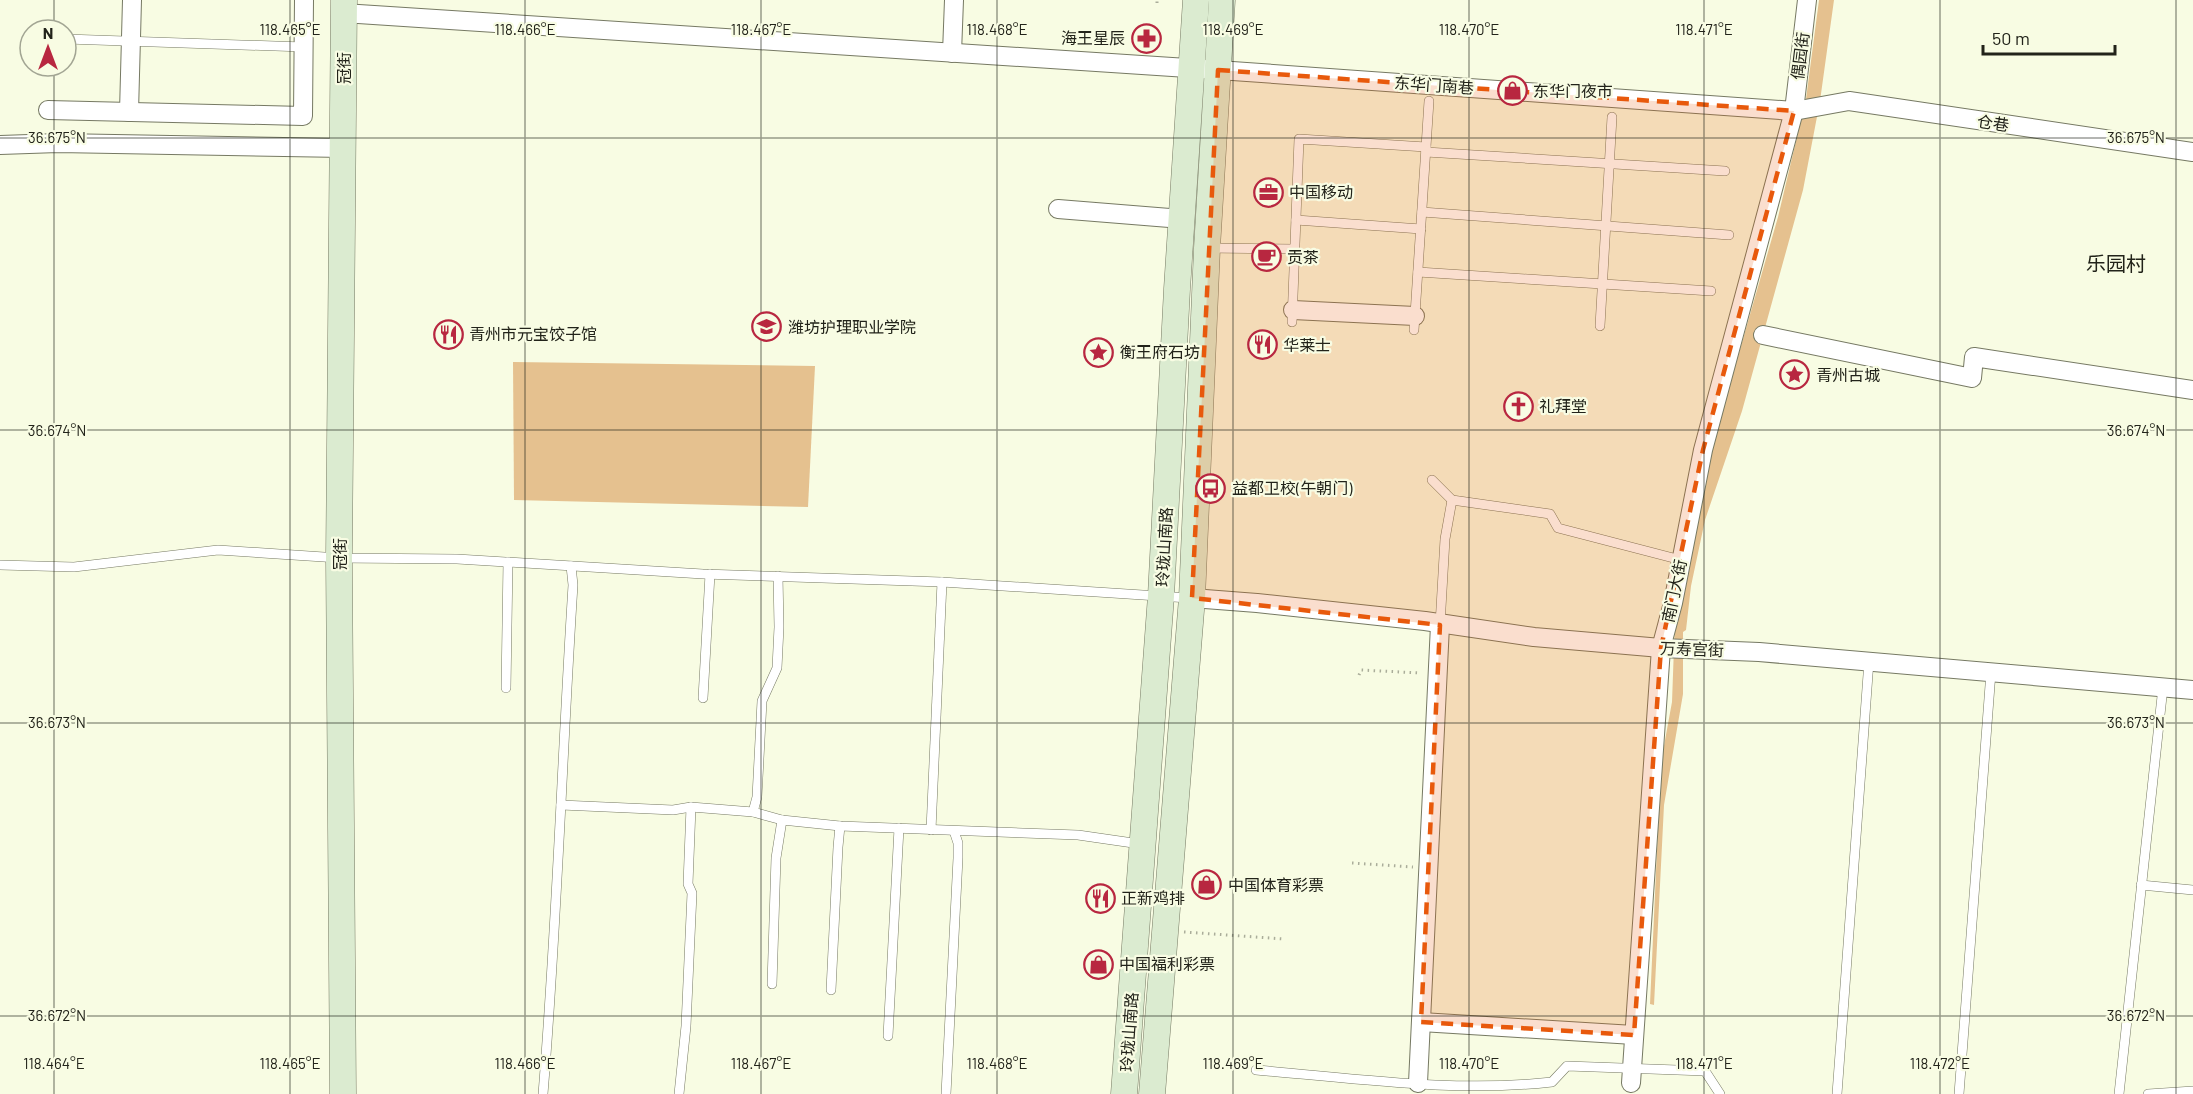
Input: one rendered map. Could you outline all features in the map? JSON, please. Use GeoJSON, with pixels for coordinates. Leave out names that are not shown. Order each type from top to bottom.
{"type":"FeatureCollection","features":[{"type":"Feature","properties":{"kind":"main road","name":"玲珑山南路"},"geometry":{"type":"LineString","coordinates":[[1124,1094],[1161,596],[1196,0]]}},
{"type":"Feature","properties":{"kind":"main road","name":"玲珑山南路"},"geometry":{"type":"LineString","coordinates":[[1152,1094],[1192,598],[1207,248],[1222,0]]}},
{"type":"Feature","properties":{"kind":"main road","name":"冠街"},"geometry":{"type":"LineString","coordinates":[[343,1094],[339,558],[344,7]]}},
{"type":"Feature","properties":{"kind":"street"},"geometry":{"type":"LineString","coordinates":[[129,112],[132,0]]}},
{"type":"Feature","properties":{"kind":"street"},"geometry":{"type":"LineString","coordinates":[[48,110],[303,116],[304,0]]}},
{"type":"Feature","properties":{"kind":"street"},"geometry":{"type":"LineString","coordinates":[[952,53],[954,0]]}},
{"type":"Feature","properties":{"kind":"street","name":"偶园街"},"geometry":{"type":"LineString","coordinates":[[1794,111],[1807,0]]}},
{"type":"Feature","properties":{"kind":"street","name":"东华门南巷"},"geometry":{"type":"LineString","coordinates":[[344,7],[952,53],[1794,111]]}},
{"type":"Feature","properties":{"kind":"street","name":"仓巷"},"geometry":{"type":"LineString","coordinates":[[1794,111],[1849,102],[2193,152]]}},
{"type":"Feature","properties":{"kind":"street","name":"南门大街"},"geometry":{"type":"LineString","coordinates":[[1631,1076],[1661,648],[1703,450],[1794,111]]}},
{"type":"Feature","properties":{"kind":"street"},"geometry":{"type":"LineString","coordinates":[[0,145],[58,143],[344,148]]}},
{"type":"Feature","properties":{"kind":"street"},"geometry":{"type":"LineString","coordinates":[[1058,209],[1182,219]]}},
{"type":"Feature","properties":{"kind":"street"},"geometry":{"type":"LineString","coordinates":[[1292,316],[1415,323]]}},
{"type":"Feature","properties":{"kind":"street"},"geometry":{"type":"LineString","coordinates":[[1763,335],[1972,378],[1974,357],[2193,390]]}},
{"type":"Feature","properties":{"kind":"street","name":"万寿宫街"},"geometry":{"type":"LineString","coordinates":[[1192,598],[1257,603],[1534,637],[1661,648],[1759,652],[2193,690]]}},
{"type":"Feature","properties":{"kind":"street"},"geometry":{"type":"LineString","coordinates":[[1418,1083],[1440,625]]}},
{"type":"Feature","properties":{"kind":"street"},"geometry":{"type":"LineString","coordinates":[[1421,1022],[1634,1035]]}},
{"type":"Feature","properties":{"kind":"lane"},"geometry":{"type":"LineString","coordinates":[[78,39],[304,47]]}},
{"type":"Feature","properties":{"kind":"lane"},"geometry":{"type":"LineString","coordinates":[[1415,323],[1429,102]]}},
{"type":"Feature","properties":{"kind":"lane"},"geometry":{"type":"LineString","coordinates":[[1600,326],[1612,117]]}},
{"type":"Feature","properties":{"kind":"lane"},"geometry":{"type":"LineString","coordinates":[[1292,316],[1299,139],[1725,171]]}},
{"type":"Feature","properties":{"kind":"lane"},"geometry":{"type":"LineString","coordinates":[[1422,212],[1729,235]]}},
{"type":"Feature","properties":{"kind":"lane"},"geometry":{"type":"LineString","coordinates":[[1296,220],[1421,228]]}},
{"type":"Feature","properties":{"kind":"lane"},"geometry":{"type":"LineString","coordinates":[[1207,248],[1295,249]]}},
{"type":"Feature","properties":{"kind":"lane"},"geometry":{"type":"LineString","coordinates":[[1418,272],[1710,291]]}},
{"type":"Feature","properties":{"kind":"lane"},"geometry":{"type":"LineString","coordinates":[[1432,480],[1452,500],[1550,514],[1558,528],[1681,560]]}},
{"type":"Feature","properties":{"kind":"lane"},"geometry":{"type":"LineString","coordinates":[[1440,625],[1445,539],[1452,500]]}},
{"type":"Feature","properties":{"kind":"lane"},"geometry":{"type":"LineString","coordinates":[[0,565],[74,567],[219,550],[339,558],[457,559],[710,574],[942,582],[1192,598]]}},
{"type":"Feature","properties":{"kind":"lane"},"geometry":{"type":"LineString","coordinates":[[506,688],[508,562]]}},
{"type":"Feature","properties":{"kind":"lane"},"geometry":{"type":"LineString","coordinates":[[543,1094],[559,870],[573,585],[572,566]]}},
{"type":"Feature","properties":{"kind":"lane"},"geometry":{"type":"LineString","coordinates":[[704,698],[710,574]]}},
{"type":"Feature","properties":{"kind":"lane"},"geometry":{"type":"LineString","coordinates":[[753,812],[757,797],[762,701],[777,668],[778,576]]}},
{"type":"Feature","properties":{"kind":"lane"},"geometry":{"type":"LineString","coordinates":[[931,830],[942,582]]}},
{"type":"Feature","properties":{"kind":"lane"},"geometry":{"type":"LineString","coordinates":[[1837,1094],[1869,661]]}},
{"type":"Feature","properties":{"kind":"lane"},"geometry":{"type":"LineString","coordinates":[[1959,1094],[1991,671]]}},
{"type":"Feature","properties":{"kind":"lane"},"geometry":{"type":"LineString","coordinates":[[2119,1094],[2163,687]]}},
{"type":"Feature","properties":{"kind":"lane"},"geometry":{"type":"LineString","coordinates":[[561,805],[673,810],[692,807],[753,812],[782,820],[840,826],[1078,835],[1143,845]]}},
{"type":"Feature","properties":{"kind":"lane"},"geometry":{"type":"LineString","coordinates":[[679,1094],[686,1026],[692,904],[692,893],[688,884],[692,807]]}},
{"type":"Feature","properties":{"kind":"lane"},"geometry":{"type":"LineString","coordinates":[[772,984],[776,858],[782,820]]}},
{"type":"Feature","properties":{"kind":"lane"},"geometry":{"type":"LineString","coordinates":[[831,990],[840,826]]}},
{"type":"Feature","properties":{"kind":"lane"},"geometry":{"type":"LineString","coordinates":[[888,1036],[899,828]]}},
{"type":"Feature","properties":{"kind":"lane"},"geometry":{"type":"LineString","coordinates":[[946,1094],[958,858],[958,843],[954,831]]}},
{"type":"Feature","properties":{"kind":"lane"},"geometry":{"type":"LineString","coordinates":[[2141,885],[2193,890]]}},
{"type":"Feature","properties":{"kind":"lane"},"geometry":{"type":"LineString","coordinates":[[1256,1070],[1418,1083],[1508,1087],[1552,1082],[1567,1066],[1631,1076],[1705,1071],[1720,1094]]}},
{"type":"Feature","properties":{"kind":"lane"},"geometry":{"type":"LineString","coordinates":[[2148,1094],[2193,1091]]}},
{"type":"Feature","properties":{"kind":"path"},"geometry":{"type":"LineString","coordinates":[[1359,675],[1361,670],[1438,674]]}},
{"type":"Feature","properties":{"kind":"path"},"geometry":{"type":"LineString","coordinates":[[1352,863],[1429,868]]}},
{"type":"Feature","properties":{"kind":"path"},"geometry":{"type":"LineString","coordinates":[[1165,931],[1284,939]]}},
{"type":"Feature","properties":{"kind":"highlighted area"},"geometry":{"type":"Polygon","coordinates":[[[1218,70],[1794,111],[1703,450],[1661,648],[1634,1035],[1421,1022],[1440,625],[1192,598],[1218,70]]]}},
{"type":"Feature","properties":{"kind":"shaded area"},"geometry":{"type":"Polygon","coordinates":[[[1819,0],[1834,0],[1820,101],[1803,190],[1742,411],[1705,520],[1691,586],[1686,630],[1683,632],[1683,694],[1664,805],[1654,1005],[1650,1004],[1661,762],[1672,702],[1675,619],[1714,440],[1778,217],[1806,99],[1819,0]]]}},
{"type":"Feature","properties":{"kind":"shaded area"},"geometry":{"type":"Polygon","coordinates":[[[513,362],[815,366],[808,507],[514,500],[513,362]]]}},
{"type":"Feature","properties":{"kind":"place","name":"海王星辰"},"geometry":{"type":"Point","coordinates":[1146,38]}},
{"type":"Feature","properties":{"kind":"place","name":"东华门夜市"},"geometry":{"type":"Point","coordinates":[1512,91]}},
{"type":"Feature","properties":{"kind":"place","name":"中国移动"},"geometry":{"type":"Point","coordinates":[1268,192]}},
{"type":"Feature","properties":{"kind":"place","name":"贡茶"},"geometry":{"type":"Point","coordinates":[1266,257]}},
{"type":"Feature","properties":{"kind":"place","name":"潍坊护理职业学院"},"geometry":{"type":"Point","coordinates":[767,327]}},
{"type":"Feature","properties":{"kind":"place","name":"青州市元宝饺子馆"},"geometry":{"type":"Point","coordinates":[448,334]}},
{"type":"Feature","properties":{"kind":"place","name":"华莱士"},"geometry":{"type":"Point","coordinates":[1262,345]}},
{"type":"Feature","properties":{"kind":"place","name":"衡王府石坊"},"geometry":{"type":"Point","coordinates":[1099,352]}},
{"type":"Feature","properties":{"kind":"place","name":"青州古城"},"geometry":{"type":"Point","coordinates":[1795,375]}},
{"type":"Feature","properties":{"kind":"place","name":"礼拜堂"},"geometry":{"type":"Point","coordinates":[1518,406]}},
{"type":"Feature","properties":{"kind":"place","name":"益都卫校(午朝门)"},"geometry":{"type":"Point","coordinates":[1211,488]}},
{"type":"Feature","properties":{"kind":"place","name":"中国体育彩票"},"geometry":{"type":"Point","coordinates":[1207,885]}},
{"type":"Feature","properties":{"kind":"place","name":"正新鸡排"},"geometry":{"type":"Point","coordinates":[1100,898]}},
{"type":"Feature","properties":{"kind":"place","name":"中国福利彩票"},"geometry":{"type":"Point","coordinates":[1098,964]}},
{"type":"Feature","properties":{"kind":"district","name":"乐园村"},"geometry":{"type":"Point","coordinates":[2116,264]}}]}
